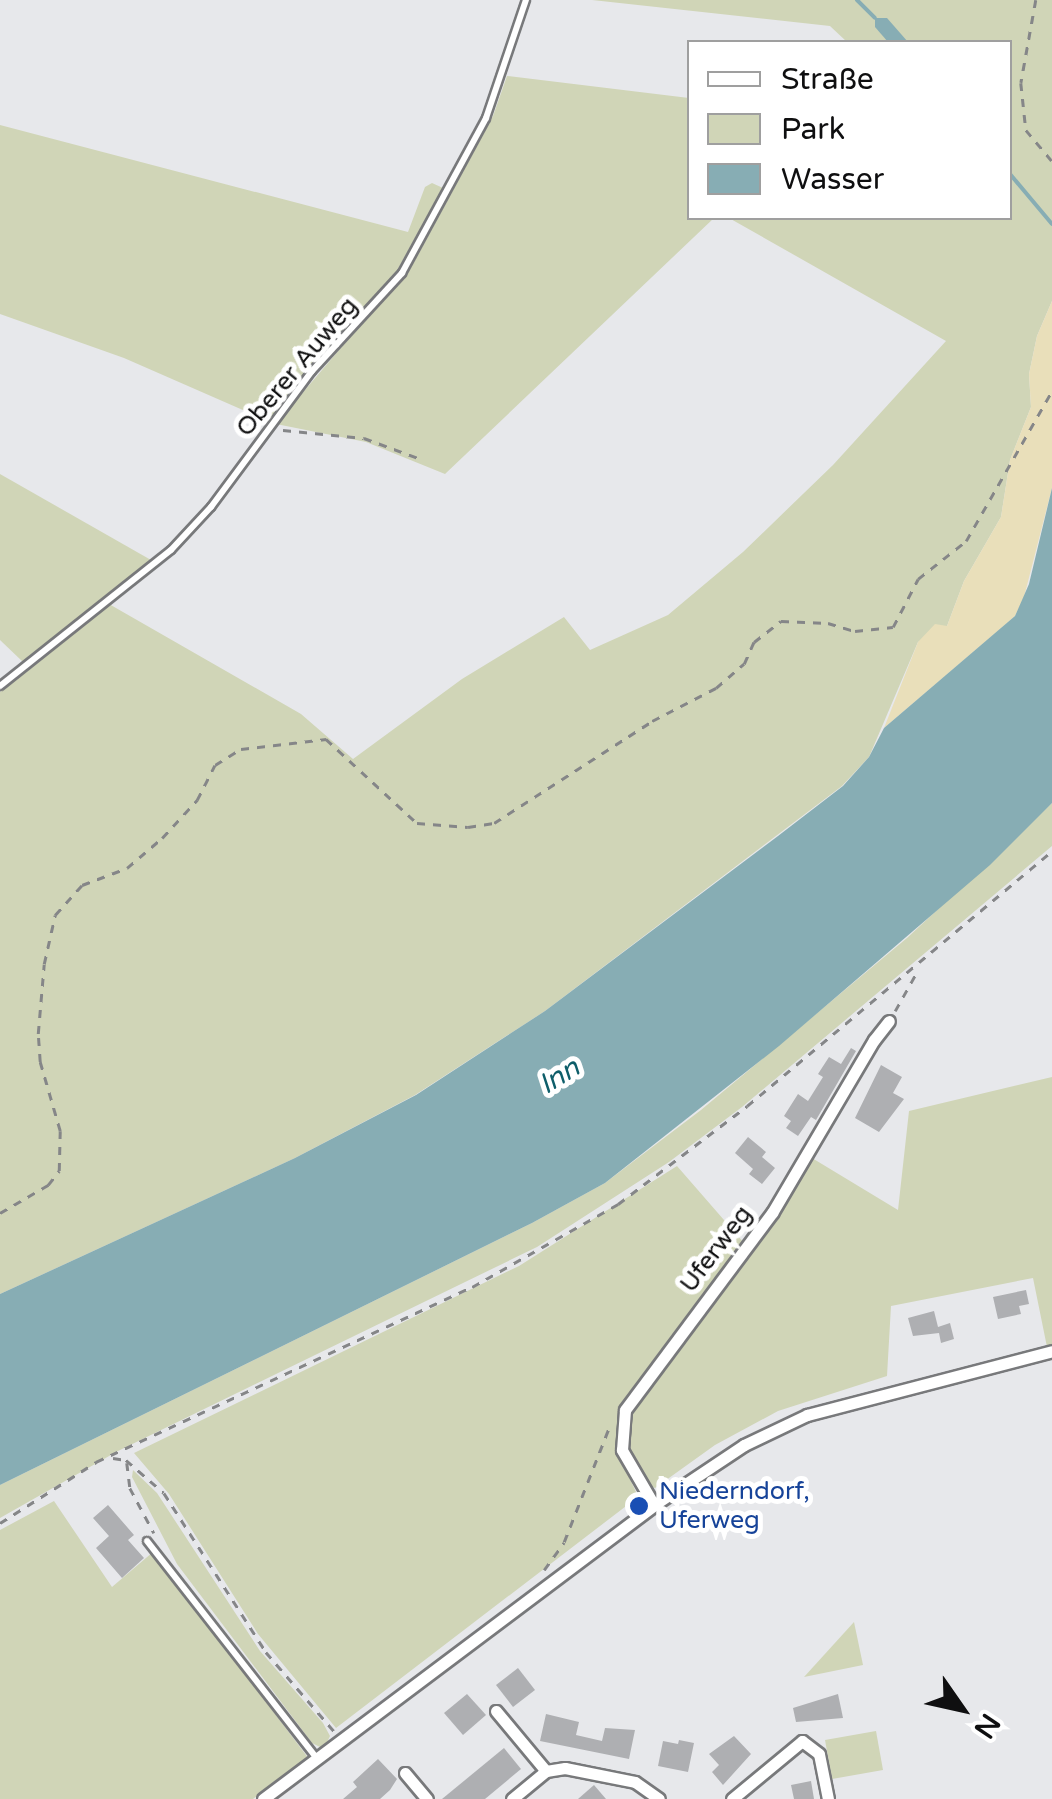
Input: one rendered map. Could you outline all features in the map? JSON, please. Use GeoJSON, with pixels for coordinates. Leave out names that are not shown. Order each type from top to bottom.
{"type":"FeatureCollection","features":[{"type":"Feature","properties":{"kind":"street","name":"Uferweg"},"geometry":{"type":"LineString","coordinates":[[654,1506],[622,1450],[626,1410],[780,1200],[874,1040],[890,1021]]}},
{"type":"Feature","properties":{"kind":"street"},"geometry":{"type":"LineString","coordinates":[[263,1799],[654,1506],[744,1444],[807,1415],[1052,1350]]}},
{"type":"Feature","properties":{"kind":"street"},"geometry":{"type":"LineString","coordinates":[[496,1711],[546,1771]]}},
{"type":"Feature","properties":{"kind":"street"},"geometry":{"type":"LineString","coordinates":[[732,1799],[795,1744],[805,1742],[819,1754],[828,1799]]}},
{"type":"Feature","properties":{"kind":"street"},"geometry":{"type":"LineString","coordinates":[[512,1799],[546,1771],[565,1768],[635,1782],[659,1799]]}},
{"type":"Feature","properties":{"kind":"street"},"geometry":{"type":"LineString","coordinates":[[404,1774],[426,1799]]}},
{"type":"Feature","properties":{"kind":"lane","name":"Oberer Auweg"},"geometry":{"type":"LineString","coordinates":[[0,686],[171,550],[211,507],[269,427],[390,288],[415,252],[486,118],[526,0]]}},
{"type":"Feature","properties":{"kind":"lane"},"geometry":{"type":"LineString","coordinates":[[147,1541],[318,1760]]}},
{"type":"Feature","properties":{"kind":"path"},"geometry":{"type":"LineString","coordinates":[[1036,0],[1022,83],[1024,114],[1026,130],[1052,162]]}},
{"type":"Feature","properties":{"kind":"path"},"geometry":{"type":"LineString","coordinates":[[0,1213],[48,1185],[59,1171],[63,1151],[40,1062],[38,1034],[44,964],[56,915],[82,885],[127,868],[162,838],[197,800],[214,765],[241,749],[326,739],[417,822],[468,827],[494,823],[652,720],[716,688],[744,664],[754,642],[781,621],[828,622],[854,631],[893,627],[918,579],[966,541],[1052,391]]}},
{"type":"Feature","properties":{"kind":"path"},"geometry":{"type":"LineString","coordinates":[[269,427],[364,438],[421,460]]}},
{"type":"Feature","properties":{"kind":"path"},"geometry":{"type":"LineString","coordinates":[[0,1524],[96,1462],[472,1287],[573,1232],[669,1166],[920,966],[963,924],[1052,852]]}},
{"type":"Feature","properties":{"kind":"path"},"geometry":{"type":"LineString","coordinates":[[890,1021],[920,966]]}},
{"type":"Feature","properties":{"kind":"path"},"geometry":{"type":"LineString","coordinates":[[542,1572],[564,1542],[610,1425]]}},
{"type":"Feature","properties":{"kind":"path"},"geometry":{"type":"LineString","coordinates":[[111,1458],[126,1460],[164,1494],[266,1652],[342,1742]]}},
{"type":"Feature","properties":{"kind":"path"},"geometry":{"type":"LineString","coordinates":[[126,1460],[130,1488],[160,1543],[160,1553]]}},
{"type":"Feature","properties":{"kind":"green space"},"geometry":{"type":"Polygon","coordinates":[[[592,0],[1052,0],[1052,301],[1037,336],[1029,374],[1031,407],[1010,460],[1001,517],[964,581],[947,626],[918,642],[869,757],[842,786],[545,1011],[415,1095],[295,1158],[0,1294],[0,692],[109,604],[301,714],[353,759],[462,679],[564,617],[590,650],[668,615],[743,552],[833,465],[946,341],[733,220],[1012,220],[1012,40],[845,40],[830,26],[592,0]]]}},
{"type":"Feature","properties":{"kind":"green space"},"geometry":{"type":"Polygon","coordinates":[[[507,76],[687,98],[687,220],[712,220],[445,474],[366,442],[276,424],[414,262],[493,116],[507,76]]]}},
{"type":"Feature","properties":{"kind":"green space"},"geometry":{"type":"Polygon","coordinates":[[[0,125],[408,232],[425,187],[432,183],[443,188],[394,276],[268,421],[124,358],[0,314],[0,125]]]}},
{"type":"Feature","properties":{"kind":"green space"},"geometry":{"type":"Polygon","coordinates":[[[0,474],[151,560],[23,662],[0,640],[0,474]]]}},
{"type":"Feature","properties":{"kind":"green space"},"geometry":{"type":"Polygon","coordinates":[[[1052,803],[1052,846],[742,1107],[669,1162],[537,1247],[118,1451],[0,1518],[0,1485],[532,1223],[605,1183],[701,1110],[907,938],[1052,803]]]}},
{"type":"Feature","properties":{"kind":"green space"},"geometry":{"type":"Polygon","coordinates":[[[1052,1077],[1052,1346],[1047,1347],[1033,1278],[891,1306],[887,1376],[778,1411],[715,1445],[655,1488],[643,1483],[625,1448],[628,1411],[812,1158],[898,1210],[909,1111],[1052,1077]]]}},
{"type":"Feature","properties":{"kind":"green space"},"geometry":{"type":"Polygon","coordinates":[[[677,1166],[744,1243],[625,1401],[617,1439],[619,1456],[637,1494],[634,1500],[336,1728],[258,1634],[169,1494],[134,1453],[519,1266],[677,1166]]]}},
{"type":"Feature","properties":{"kind":"green space"},"geometry":{"type":"Polygon","coordinates":[[[133,1470],[157,1493],[260,1651],[323,1723],[330,1736],[324,1749],[312,1743],[177,1564],[132,1477],[133,1470]]]}},
{"type":"Feature","properties":{"kind":"green space"},"geometry":{"type":"Polygon","coordinates":[[[54,1501],[112,1587],[153,1552],[309,1759],[253,1799],[0,1799],[0,1530],[54,1501]]]}},
{"type":"Feature","properties":{"kind":"green space"},"geometry":{"type":"Polygon","coordinates":[[[854,1622],[863,1665],[804,1677],[854,1622]]]}},
{"type":"Feature","properties":{"kind":"green space"},"geometry":{"type":"Polygon","coordinates":[[[876,1731],[883,1770],[832,1779],[825,1740],[876,1731]]]}},
{"type":"Feature","properties":{"kind":"sand"},"geometry":{"type":"Polygon","coordinates":[[[1052,301],[1052,488],[1024,597],[1015,616],[884,728],[918,642],[935,624],[947,626],[964,581],[1001,517],[1010,460],[1031,407],[1029,374],[1037,336],[1052,301]]]}},
{"type":"Feature","properties":{"kind":"water"},"geometry":{"type":"Polygon","coordinates":[[[875,18],[887,18],[906,40],[886,40],[875,27],[875,18]]]}},
{"type":"Feature","properties":{"kind":"water","name":"Inn"},"geometry":{"type":"Polygon","coordinates":[[[1052,488],[1052,803],[990,865],[779,1046],[605,1183],[532,1223],[0,1485],[0,1294],[295,1158],[416,1095],[545,1011],[778,836],[843,786],[869,757],[884,728],[1015,616],[1029,584],[1052,488]]]}},
{"type":"Feature","properties":{"kind":"building"},"geometry":{"type":"Polygon","coordinates":[[[851,1048],[856,1051],[816,1120],[811,1117],[798,1136],[786,1128],[791,1121],[784,1116],[798,1094],[808,1101],[823,1077],[818,1074],[829,1057],[841,1064],[851,1048]]]}},
{"type":"Feature","properties":{"kind":"building"},"geometry":{"type":"Polygon","coordinates":[[[881,1065],[902,1077],[893,1093],[904,1099],[879,1132],[855,1118],[881,1065]]]}},
{"type":"Feature","properties":{"kind":"building"},"geometry":{"type":"Polygon","coordinates":[[[748,1137],[766,1152],[762,1157],[775,1168],[762,1184],[749,1174],[753,1169],[735,1153],[748,1137]]]}},
{"type":"Feature","properties":{"kind":"building"},"geometry":{"type":"Polygon","coordinates":[[[1026,1290],[1029,1304],[1019,1306],[1021,1314],[998,1319],[993,1297],[1026,1290]]]}},
{"type":"Feature","properties":{"kind":"building"},"geometry":{"type":"Polygon","coordinates":[[[934,1311],[938,1327],[950,1323],[954,1339],[941,1343],[939,1333],[913,1336],[908,1318],[934,1311]]]}},
{"type":"Feature","properties":{"kind":"building"},"geometry":{"type":"Polygon","coordinates":[[[108,1505],[134,1535],[128,1540],[144,1558],[122,1578],[96,1548],[109,1536],[93,1518],[108,1505]]]}},
{"type":"Feature","properties":{"kind":"building"},"geometry":{"type":"Polygon","coordinates":[[[518,1668],[535,1690],[513,1707],[496,1685],[518,1668]]]}},
{"type":"Feature","properties":{"kind":"building"},"geometry":{"type":"Polygon","coordinates":[[[467,1694],[486,1715],[463,1735],[444,1713],[467,1694]]]}},
{"type":"Feature","properties":{"kind":"building"},"geometry":{"type":"Polygon","coordinates":[[[838,1694],[843,1718],[796,1722],[793,1708],[838,1694]]]}},
{"type":"Feature","properties":{"kind":"building"},"geometry":{"type":"Polygon","coordinates":[[[546,1714],[579,1722],[576,1735],[602,1741],[605,1728],[635,1730],[629,1759],[540,1741],[546,1714]]]}},
{"type":"Feature","properties":{"kind":"building"},"geometry":{"type":"Polygon","coordinates":[[[734,1736],[751,1754],[723,1785],[712,1772],[719,1765],[709,1754],[734,1736]]]}},
{"type":"Feature","properties":{"kind":"building"},"geometry":{"type":"Polygon","coordinates":[[[679,1740],[694,1743],[688,1772],[658,1766],[663,1741],[678,1744],[679,1740]]]}},
{"type":"Feature","properties":{"kind":"building"},"geometry":{"type":"Polygon","coordinates":[[[504,1748],[521,1769],[485,1799],[442,1799],[504,1748]]]}},
{"type":"Feature","properties":{"kind":"building"},"geometry":{"type":"Polygon","coordinates":[[[378,1759],[397,1779],[390,1790],[380,1799],[343,1799],[357,1787],[353,1782],[378,1759]]]}},
{"type":"Feature","properties":{"kind":"building"},"geometry":{"type":"Polygon","coordinates":[[[811,1781],[814,1799],[794,1799],[791,1785],[811,1781]]]}},
{"type":"Feature","properties":{"kind":"building"},"geometry":{"type":"Polygon","coordinates":[[[594,1785],[606,1799],[578,1799],[594,1785]]]}},
{"type":"Feature","properties":{"kind":"waterway"},"geometry":{"type":"LineString","coordinates":[[857,0],[875,18]]}},
{"type":"Feature","properties":{"kind":"waterway"},"geometry":{"type":"LineString","coordinates":[[1012,176],[1052,224]]}},
{"type":"Feature","properties":{"kind":"place","name":"Niederndorf, Uferweg"},"geometry":{"type":"Point","coordinates":[639,1506]}}]}
